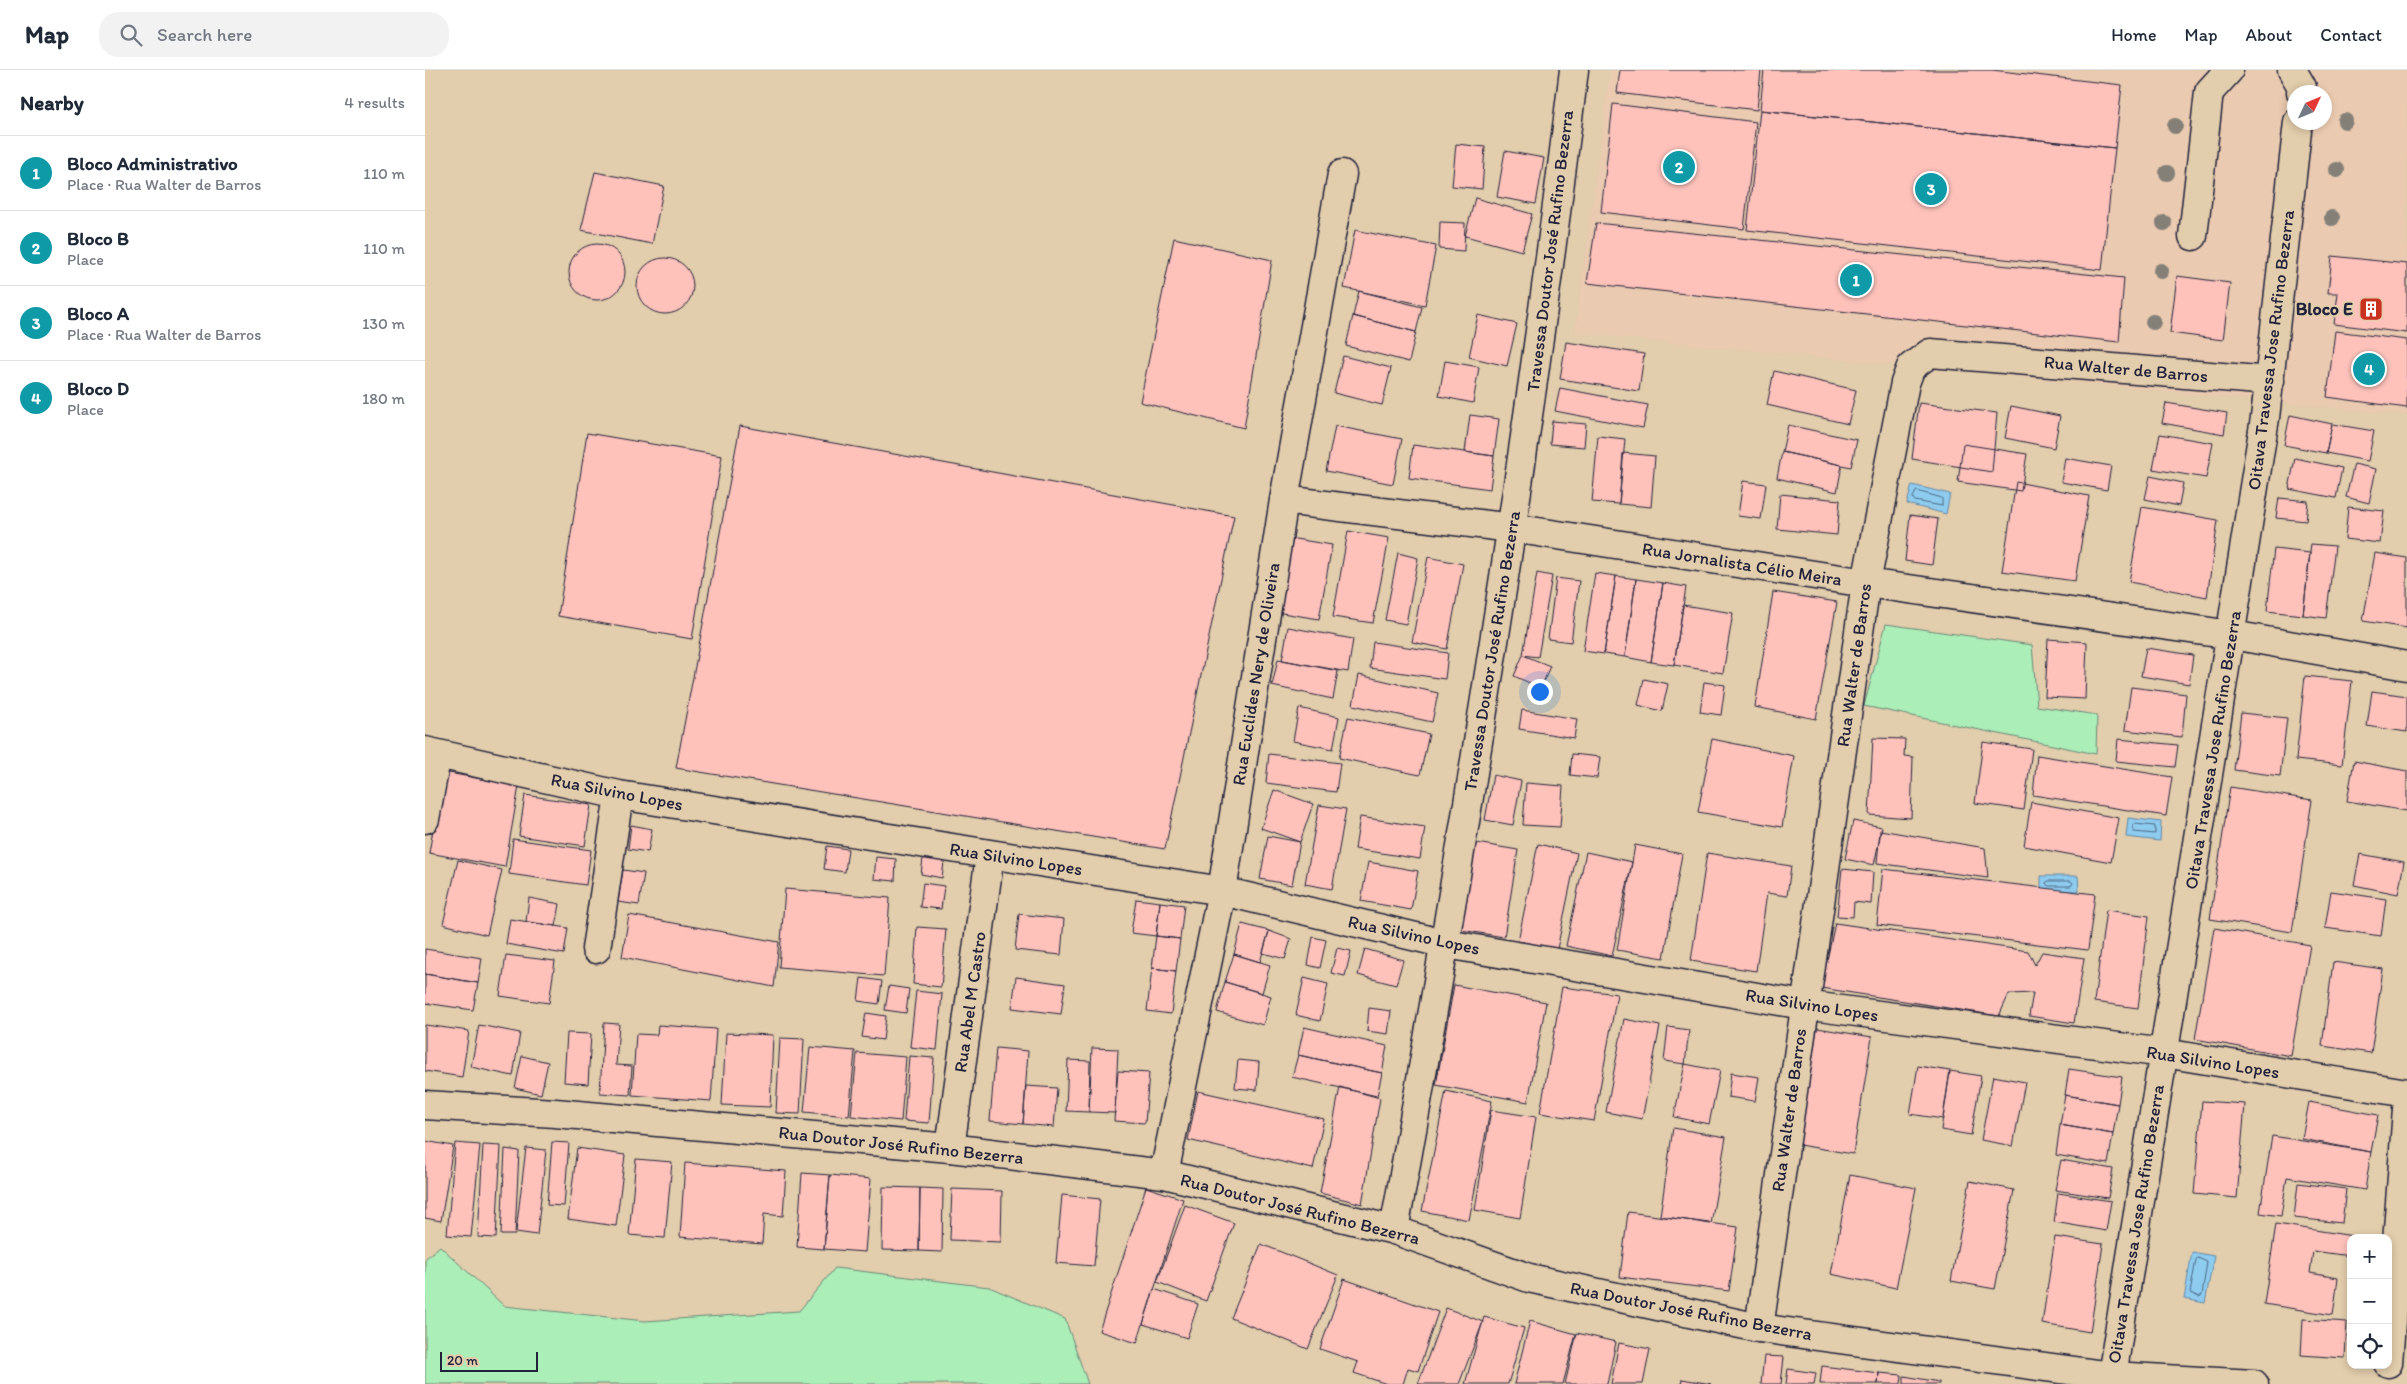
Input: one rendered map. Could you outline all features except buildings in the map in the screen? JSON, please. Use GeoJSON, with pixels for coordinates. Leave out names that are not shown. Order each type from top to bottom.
{"type":"FeatureCollection","features":[{"type":"Feature","properties":{"kind":"street","name":"Travessa Doutor José Rufino Bezerra"},"geometry":{"type":"LineString","coordinates":[[1394,1230],[1446,944],[1512,528],[1547,288],[1574,70]]}},
{"type":"Feature","properties":{"kind":"street"},"geometry":{"type":"LineString","coordinates":[[2193,236],[2209,92],[2229,70]]}},
{"type":"Feature","properties":{"kind":"street"},"geometry":{"type":"LineString","coordinates":[[2292,70],[2301,85]]}},
{"type":"Feature","properties":{"kind":"street","name":"Oitava Travessa Jose Rufino Bezerra"},"geometry":{"type":"LineString","coordinates":[[2112,1380],[2232,636],[2270,381],[2297,130]]}},
{"type":"Feature","properties":{"kind":"street","name":"Rua Euclides Nery de Oliveira"},"geometry":{"type":"LineString","coordinates":[[1165,1174],[1222,891],[1283,500],[1342,174]]}},
{"type":"Feature","properties":{"kind":"street","name":"Rua Walter de Barros"},"geometry":{"type":"LineString","coordinates":[[1759,1328],[1866,584],[1905,383],[1911,367],[1930,353],[2270,381]]}},
{"type":"Feature","properties":{"kind":"street","name":"Rua Jornalista Célio Meira"},"geometry":{"type":"LineString","coordinates":[[1283,500],[1512,528],[1866,584],[2232,636],[2407,666]]}},
{"type":"Feature","properties":{"kind":"street"},"geometry":{"type":"LineString","coordinates":[[425,819],[431,753]]}},
{"type":"Feature","properties":{"kind":"street","name":"Rua Silvino Lopes"},"geometry":{"type":"LineString","coordinates":[[431,753],[619,795],[1222,891],[1446,944],[1804,1005],[2164,1053],[2407,1093]]}},
{"type":"Feature","properties":{"kind":"street"},"geometry":{"type":"LineString","coordinates":[[596,949],[619,795]]}},
{"type":"Feature","properties":{"kind":"street","name":"Rua Abel M Castro"},"geometry":{"type":"LineString","coordinates":[[950,1148],[990,855]]}},
{"type":"Feature","properties":{"kind":"street","name":"Rua Doutor José Rufino Bezerra"},"geometry":{"type":"LineString","coordinates":[[425,1105],[555,1113],[950,1148],[1165,1174],[1394,1230],[1529,1278],[1759,1328],[2112,1380],[2254,1384]]}},
{"type":"Feature","properties":{"kind":"street"},"geometry":{"type":"LineString","coordinates":[[2391,1324],[2407,1109]]}},
{"type":"Feature","properties":{"kind":"street"},"geometry":{"type":"LineString","coordinates":[[2387,1384],[2388,1369]]}},
{"type":"Feature","properties":{"kind":"shaded area"},"geometry":{"type":"Polygon","coordinates":[[[1610,70],[2407,70],[2407,415],[1575,333],[1610,70]]]}},
{"type":"Feature","properties":{"kind":"green space"},"geometry":{"type":"Polygon","coordinates":[[[1886,624],[2032,645],[2037,706],[2097,715],[2096,754],[1864,706],[1886,624]]]}},
{"type":"Feature","properties":{"kind":"green space"},"geometry":{"type":"Polygon","coordinates":[[[440,1246],[504,1306],[645,1321],[799,1311],[835,1268],[989,1287],[1065,1319],[1088,1384],[425,1384],[425,1259],[440,1246]]]}},
{"type":"Feature","properties":{"kind":"water"},"geometry":{"type":"Polygon","coordinates":[[[1912,485],[1950,494],[1946,514],[1907,504],[1912,485]]]}},
{"type":"Feature","properties":{"kind":"water"},"geometry":{"type":"Polygon","coordinates":[[[2128,818],[2161,822],[2160,841],[2126,837],[2128,818]]]}},
{"type":"Feature","properties":{"kind":"water"},"geometry":{"type":"Polygon","coordinates":[[[2041,876],[2078,876],[2079,891],[2041,891],[2041,876]]]}},
{"type":"Feature","properties":{"kind":"water"},"geometry":{"type":"Polygon","coordinates":[[[2192,1252],[2214,1256],[2205,1303],[2184,1299],[2192,1252]]]}},
{"type":"Feature","properties":{"kind":"place","name":"Bloco B"},"geometry":{"type":"Point","coordinates":[1679,167]}},
{"type":"Feature","properties":{"kind":"place","name":"Bloco A"},"geometry":{"type":"Point","coordinates":[1931,189]}},
{"type":"Feature","properties":{"kind":"place","name":"Bloco Administrativo"},"geometry":{"type":"Point","coordinates":[1856,280]}},
{"type":"Feature","properties":{"kind":"place","name":"Bloco E"},"geometry":{"type":"Point","coordinates":[2371,309]}},
{"type":"Feature","properties":{"kind":"place","name":"Bloco D"},"geometry":{"type":"Point","coordinates":[2369,369]}}]}
